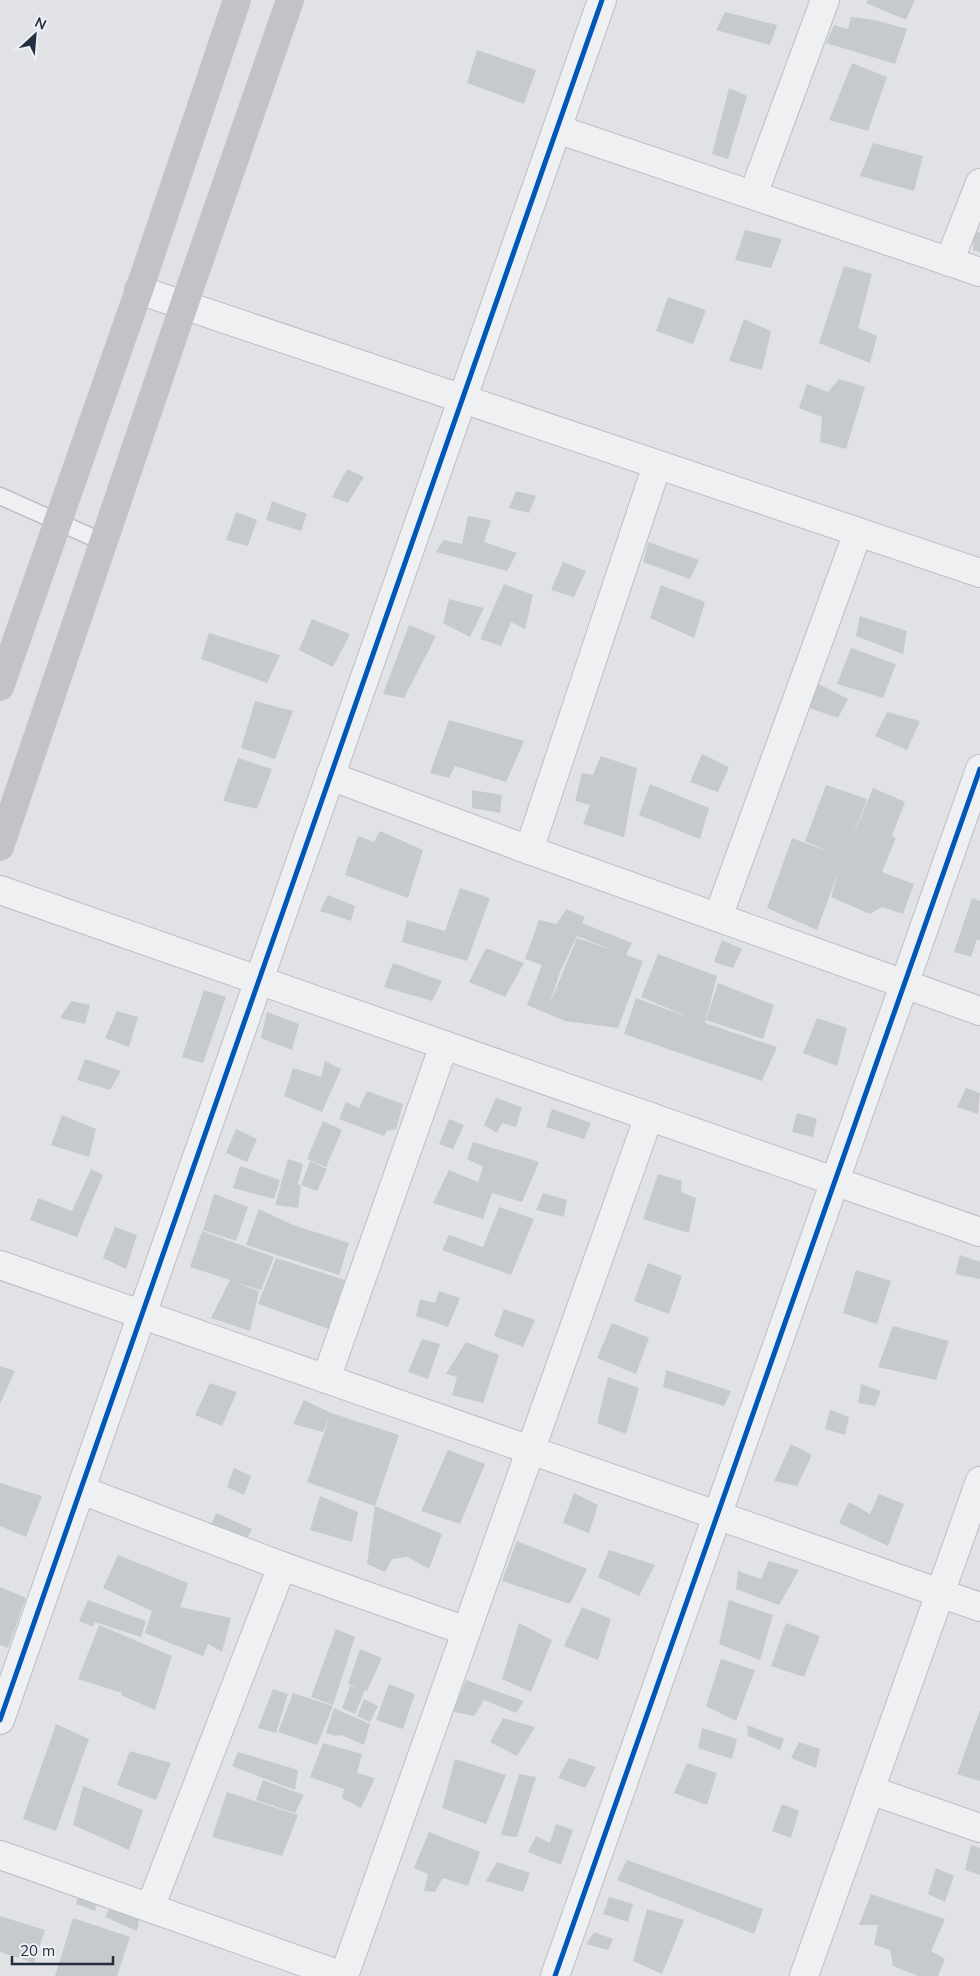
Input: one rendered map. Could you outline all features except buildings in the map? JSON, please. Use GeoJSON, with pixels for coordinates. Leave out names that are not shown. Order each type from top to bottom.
{"type":"FeatureCollection","features":[{"type":"Feature","properties":{"kind":"main road"},"geometry":{"type":"LineString","coordinates":[[0,687],[139,290],[237,0]]}},
{"type":"Feature","properties":{"kind":"main road"},"geometry":{"type":"LineString","coordinates":[[0,848],[184,305],[290,0]]}},
{"type":"Feature","properties":{"kind":"street"},"geometry":{"type":"LineString","coordinates":[[0,1720],[602,0]]}},
{"type":"Feature","properties":{"kind":"street"},"geometry":{"type":"LineString","coordinates":[[753,195],[825,0]]}},
{"type":"Feature","properties":{"kind":"street"},"geometry":{"type":"LineString","coordinates":[[557,129],[980,272]]}},
{"type":"Feature","properties":{"kind":"street"},"geometry":{"type":"LineString","coordinates":[[949,262],[980,183]]}},
{"type":"Feature","properties":{"kind":"street"},"geometry":{"type":"LineString","coordinates":[[139,290],[980,573]]}},
{"type":"Feature","properties":{"kind":"street"},"geometry":{"type":"LineString","coordinates":[[529,850],[657,464]]}},
{"type":"Feature","properties":{"kind":"street"},"geometry":{"type":"LineString","coordinates":[[718,917],[858,532]]}},
{"type":"Feature","properties":{"kind":"street"},"geometry":{"type":"LineString","coordinates":[[555,1976],[980,769]]}},
{"type":"Feature","properties":{"kind":"street"},"geometry":{"type":"LineString","coordinates":[[330,776],[529,850],[980,1011]]}},
{"type":"Feature","properties":{"kind":"street"},"geometry":{"type":"LineString","coordinates":[[0,890],[980,1232]]}},
{"type":"Feature","properties":{"kind":"street"},"geometry":{"type":"LineString","coordinates":[[326,1379],[444,1045]]}},
{"type":"Feature","properties":{"kind":"street"},"geometry":{"type":"LineString","coordinates":[[0,1855],[344,1976],[649,1116]]}},
{"type":"Feature","properties":{"kind":"street"},"geometry":{"type":"LineString","coordinates":[[0,1265],[980,1607]]}},
{"type":"Feature","properties":{"kind":"street"},"geometry":{"type":"LineString","coordinates":[[804,1976],[980,1481]]}},
{"type":"Feature","properties":{"kind":"street"},"geometry":{"type":"LineString","coordinates":[[81,1490],[282,1566],[466,1631]]}},
{"type":"Feature","properties":{"kind":"street"},"geometry":{"type":"LineString","coordinates":[[150,1908],[282,1566]]}},
{"type":"Feature","properties":{"kind":"street"},"geometry":{"type":"LineString","coordinates":[[870,1790],[980,1828]]}},
{"type":"Feature","properties":{"kind":"lane"},"geometry":{"type":"LineString","coordinates":[[0,496],[104,542]]}},
{"type":"Feature","properties":{"kind":"cycle path"},"geometry":{"type":"LineString","coordinates":[[0,1720],[602,0]]}},
{"type":"Feature","properties":{"kind":"cycle path"},"geometry":{"type":"LineString","coordinates":[[555,1976],[980,769]]}}]}
